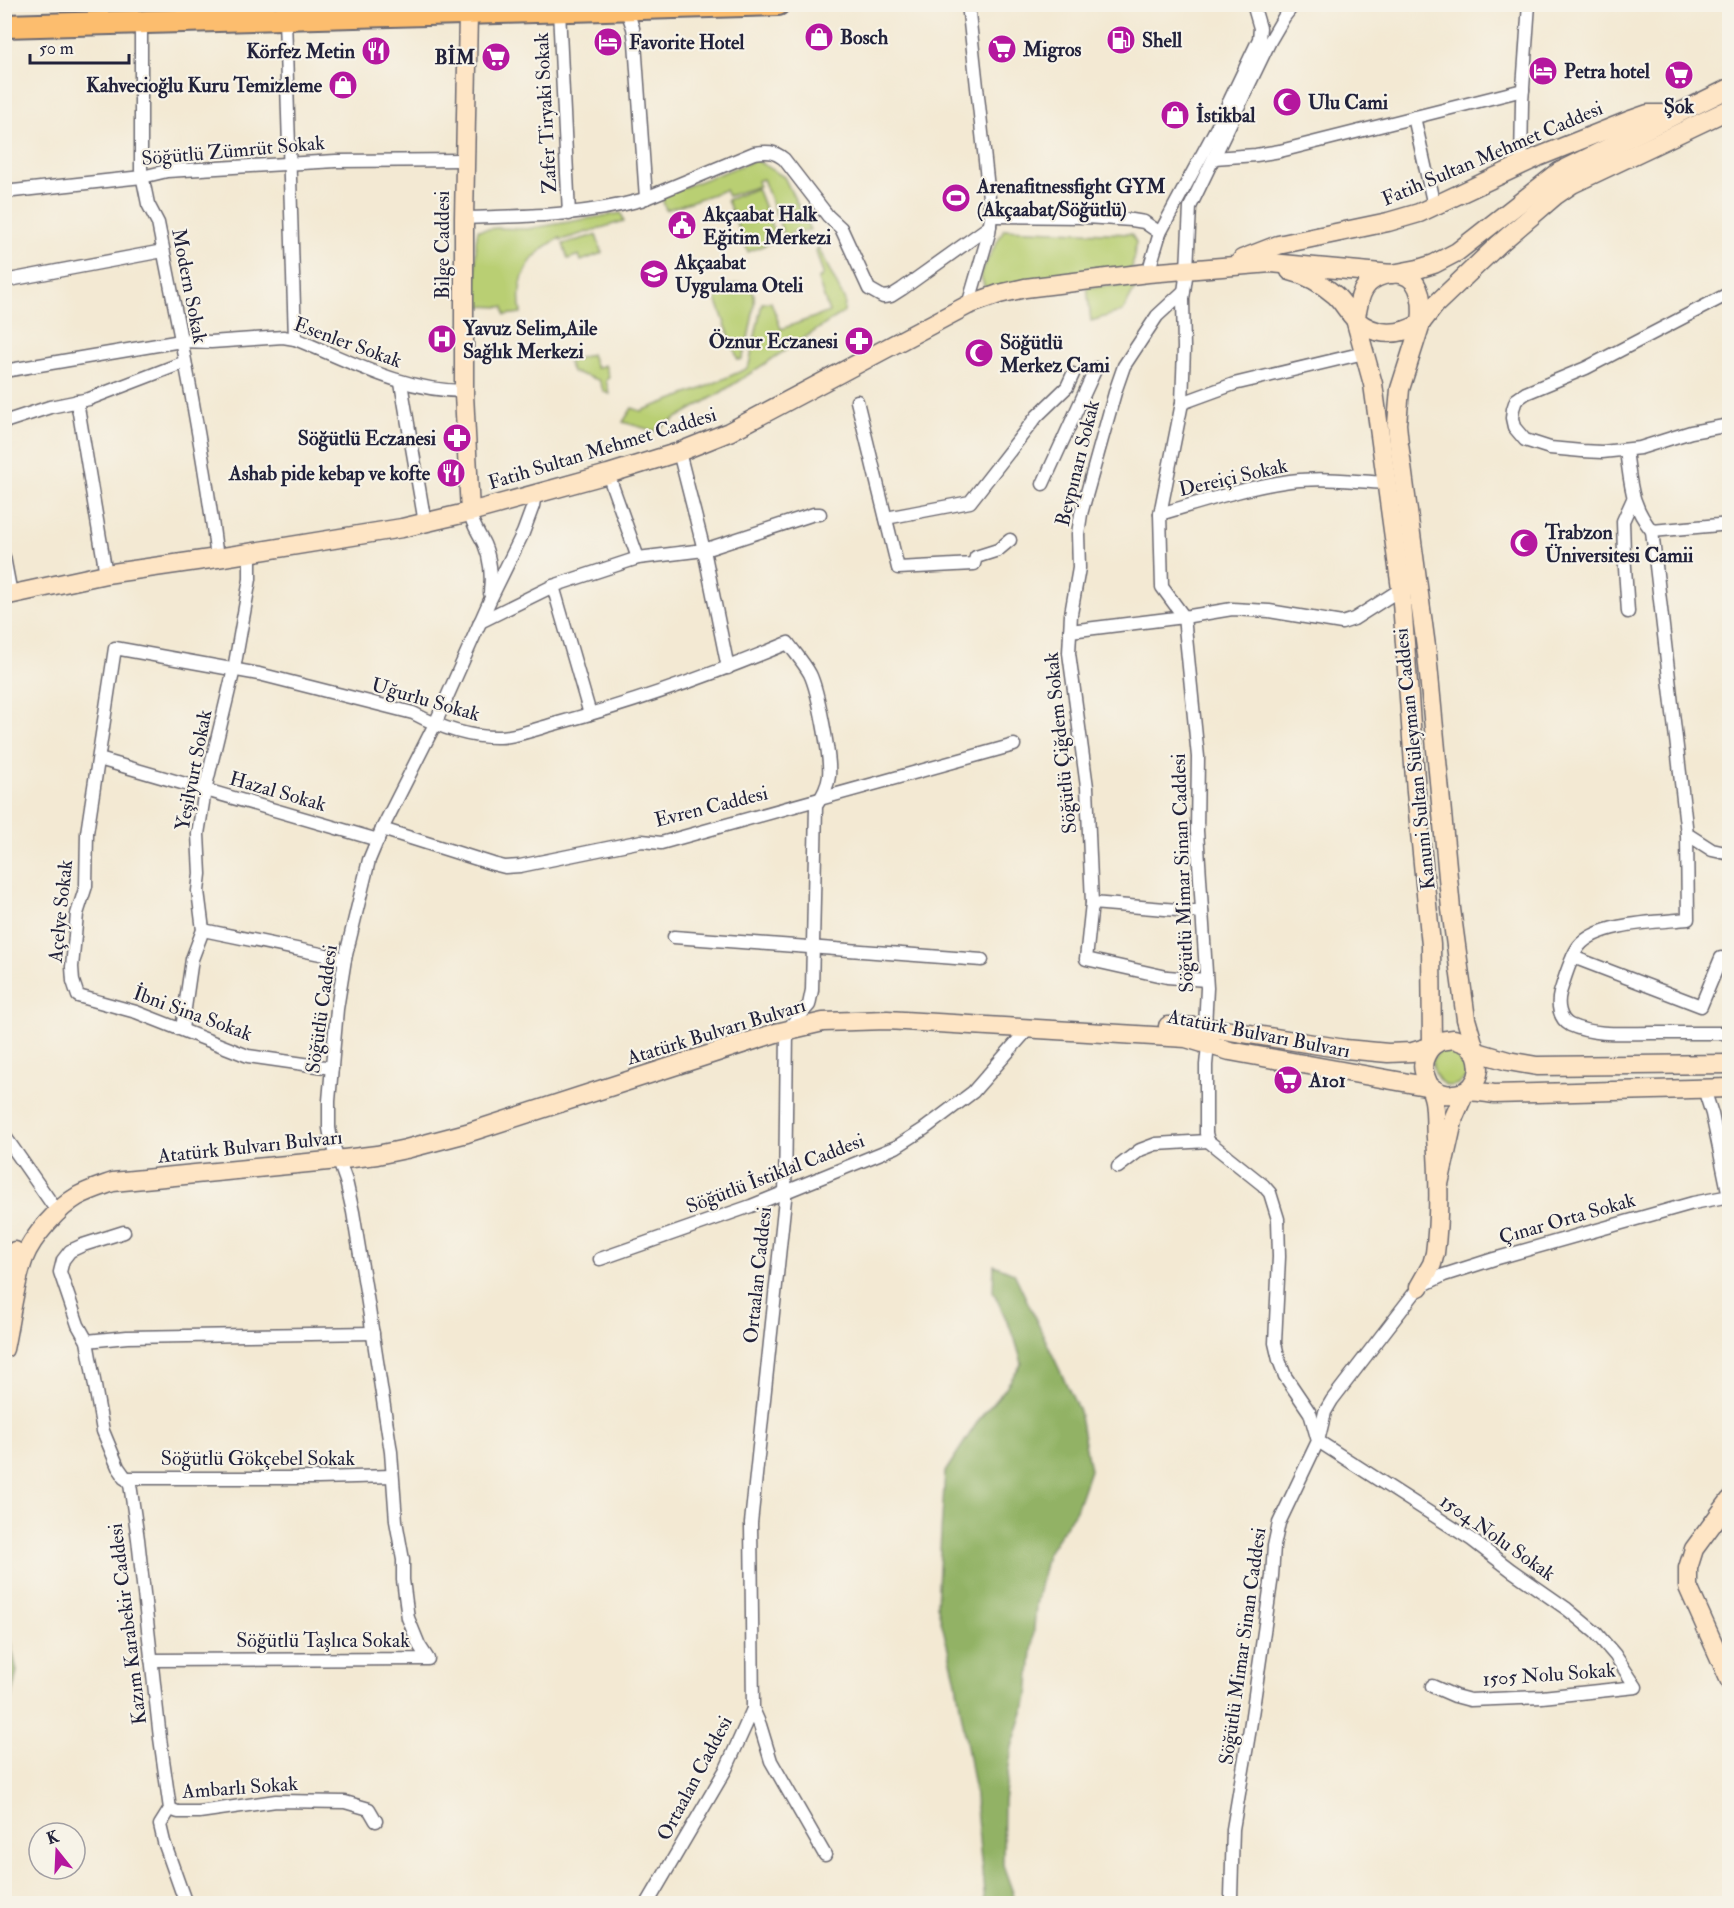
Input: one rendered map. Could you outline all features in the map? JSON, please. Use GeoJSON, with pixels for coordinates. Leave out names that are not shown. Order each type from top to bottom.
{"type":"FeatureCollection","features":[{"type":"Feature","properties":{"kind":"highway"},"geometry":{"type":"LineString","coordinates":[[4,26],[778,4]]}},
{"type":"Feature","properties":{"kind":"street"},"geometry":{"type":"LineString","coordinates":[[968,4],[991,221],[968,305]]}},
{"type":"Feature","properties":{"kind":"street"},"geometry":{"type":"LineString","coordinates":[[1148,273],[1160,234],[1218,125],[1259,39],[1260,28],[1253,4]]}},
{"type":"Feature","properties":{"kind":"street"},"geometry":{"type":"LineString","coordinates":[[1184,617],[1162,587],[1160,514],[1182,404],[1184,291],[1190,207],[1270,41],[1294,4]]}},
{"type":"Feature","properties":{"kind":"street"},"geometry":{"type":"LineString","coordinates":[[1521,165],[1523,90],[1530,4]]}},
{"type":"Feature","properties":{"kind":"street"},"geometry":{"type":"LineString","coordinates":[[626,8],[635,42],[645,198]]}},
{"type":"Feature","properties":{"kind":"street","name":"Zafer Tiryaki Sokak"},"geometry":{"type":"LineString","coordinates":[[559,11],[569,214]]}},
{"type":"Feature","properties":{"kind":"street","name":"Bilge Caddesi"},"geometry":{"type":"LineString","coordinates":[[468,14],[464,218],[464,391],[470,512]]}},
{"type":"Feature","properties":{"kind":"street"},"geometry":{"type":"LineString","coordinates":[[285,18],[295,339]]}},
{"type":"Feature","properties":{"kind":"street","name":"Modern Sokak"},"geometry":{"type":"LineString","coordinates":[[141,22],[142,177],[147,204],[158,223],[208,483],[217,558]]}},
{"type":"Feature","properties":{"kind":"street","name":"Fatih Sultan Mehmet Caddesi"},"geometry":{"type":"LineString","coordinates":[[1355,319],[1362,293],[1367,284],[1376,278],[1434,264],[1457,252],[1559,172],[1730,88]]}},
{"type":"Feature","properties":{"kind":"street"},"geometry":{"type":"LineString","coordinates":[[1214,158],[1280,151],[1523,90]]}},
{"type":"Feature","properties":{"kind":"street","name":"Fatih Sultan Mehmet Caddesi"},"geometry":{"type":"LineString","coordinates":[[1246,265],[1289,270],[1310,277],[1337,297],[1355,319],[1371,328],[1391,334],[1406,330],[1421,323],[1435,306],[1499,244],[1556,195],[1582,179],[1730,109]]}},
{"type":"Feature","properties":{"kind":"street","name":"Fatih Sultan Mehmet Caddesi"},"geometry":{"type":"LineString","coordinates":[[1221,268],[1278,245],[1388,222],[1419,213],[1521,165],[1648,114],[1676,114]]}},
{"type":"Feature","properties":{"kind":"street"},"geometry":{"type":"LineString","coordinates":[[1414,117],[1434,206]]}},
{"type":"Feature","properties":{"kind":"street"},"geometry":{"type":"LineString","coordinates":[[464,218],[569,214],[627,204],[754,153],[768,151],[784,159],[828,216],[841,228],[869,289],[883,297],[891,296],[902,289],[991,221],[1085,217],[1132,220],[1144,222],[1160,234]]}},
{"type":"Feature","properties":{"kind":"street","name":"Söğütlü Zümrüt Sokak"},"geometry":{"type":"LineString","coordinates":[[4,192],[142,177],[167,171],[390,159],[465,160]]}},
{"type":"Feature","properties":{"kind":"street"},"geometry":{"type":"LineString","coordinates":[[4,281],[163,251]]}},
{"type":"Feature","properties":{"kind":"street","name":"Fatih Sultan Mehmet Caddesi"},"geometry":{"type":"LineString","coordinates":[[8,595],[106,574],[402,528],[608,474],[679,452],[729,432],[968,305],[1025,288],[1148,273],[1271,263],[1291,264],[1402,274],[1416,284],[1423,302],[1421,323]]}},
{"type":"Feature","properties":{"kind":"street","name":"Beypınarı Sokak"},"geometry":{"type":"LineString","coordinates":[[1070,631],[1079,568],[1078,534],[1081,514],[1116,389],[1124,366],[1158,316],[1184,291]]}},
{"type":"Feature","properties":{"kind":"street"},"geometry":{"type":"LineString","coordinates":[[1730,293],[1586,368],[1526,393],[1516,400],[1512,418],[1514,427],[1525,440],[1566,451],[1626,451],[1653,445],[1691,432],[1730,425]]}},
{"type":"Feature","properties":{"kind":"street","name":"Kanuni Sultan Süleyman Caddesi"},"geometry":{"type":"LineString","coordinates":[[1355,319],[1373,384],[1401,590],[1416,792],[1431,936],[1432,1046],[1426,1053],[1423,1072],[1431,1088],[1434,1104],[1439,1184],[1435,1253],[1432,1264],[1419,1287]]}},
{"type":"Feature","properties":{"kind":"street","name":"Kanuni Sultan Süleyman Caddesi"},"geometry":{"type":"LineString","coordinates":[[1421,323],[1400,389],[1397,424],[1427,654],[1451,909],[1466,1019],[1479,1069],[1477,1078],[1465,1092],[1454,1117],[1439,1184]]}},
{"type":"Feature","properties":{"kind":"street","name":"Esenler Sokak"},"geometry":{"type":"LineString","coordinates":[[5,369],[181,341],[211,342],[275,337],[295,339],[401,383],[428,389],[464,391]]}},
{"type":"Feature","properties":{"kind":"street"},"geometry":{"type":"LineString","coordinates":[[1182,404],[1234,384],[1364,352]]}},
{"type":"Feature","properties":{"kind":"street"},"geometry":{"type":"LineString","coordinates":[[4,422],[50,407],[89,399],[185,362]]}},
{"type":"Feature","properties":{"kind":"street"},"geometry":{"type":"LineString","coordinates":[[1043,484],[1096,368]]}},
{"type":"Feature","properties":{"kind":"street"},"geometry":{"type":"LineString","coordinates":[[886,518],[970,501],[1037,416],[1067,387],[1073,374]]}},
{"type":"Feature","properties":{"kind":"street"},"geometry":{"type":"LineString","coordinates":[[401,383],[425,523]]}},
{"type":"Feature","properties":{"kind":"street"},"geometry":{"type":"LineString","coordinates":[[857,400],[898,568],[974,564],[976,557],[998,550],[1010,540]]}},
{"type":"Feature","properties":{"kind":"street"},"geometry":{"type":"LineString","coordinates":[[77,401],[106,574]]}},
{"type":"Feature","properties":{"kind":"street"},"geometry":{"type":"LineString","coordinates":[[1626,451],[1633,499],[1639,514],[1652,531],[1687,834],[1688,919],[1622,926],[1590,937],[1580,944],[1573,957],[1560,994],[1559,1007],[1567,1023],[1588,1030],[1730,1033]]}},
{"type":"Feature","properties":{"kind":"street"},"geometry":{"type":"LineString","coordinates":[[679,452],[704,550],[728,668]]}},
{"type":"Feature","properties":{"kind":"street"},"geometry":{"type":"LineString","coordinates":[[608,474],[638,558]]}},
{"type":"Feature","properties":{"kind":"street","name":"Dereiçi Sokak"},"geometry":{"type":"LineString","coordinates":[[1160,514],[1290,481],[1342,480],[1386,483]]}},
{"type":"Feature","properties":{"kind":"street","name":"Söğütlü Caddesi"},"geometry":{"type":"LineString","coordinates":[[403,1560],[396,1521],[391,1452],[353,1212],[329,1128],[329,1101],[337,1009],[345,959],[366,868],[523,533],[535,494]]}},
{"type":"Feature","properties":{"kind":"street"},"geometry":{"type":"LineString","coordinates":[[1628,612],[1623,521],[1633,499]]}},
{"type":"Feature","properties":{"kind":"street"},"geometry":{"type":"LineString","coordinates":[[470,512],[472,523],[489,556],[492,571],[490,600]]}},
{"type":"Feature","properties":{"kind":"street"},"geometry":{"type":"LineString","coordinates":[[480,622],[553,586],[638,558],[704,550],[820,514]]}},
{"type":"Feature","properties":{"kind":"street"},"geometry":{"type":"LineString","coordinates":[[1652,531],[1730,524]]}},
{"type":"Feature","properties":{"kind":"street","name":"Yeşilyurt Sokak"},"geometry":{"type":"LineString","coordinates":[[182,1029],[192,959],[203,930],[198,891],[200,874],[198,834],[205,790],[234,669],[250,579],[250,553]]}},
{"type":"Feature","properties":{"kind":"street"},"geometry":{"type":"LineString","coordinates":[[4,557],[8,595]]}},
{"type":"Feature","properties":{"kind":"street"},"geometry":{"type":"LineString","coordinates":[[553,586],[590,714]]}},
{"type":"Feature","properties":{"kind":"street"},"geometry":{"type":"LineString","coordinates":[[1070,631],[1247,608],[1342,623],[1354,619],[1401,590]]}},
{"type":"Feature","properties":{"kind":"street","name":"Söğütlü Mimar Sinan Caddesi"},"geometry":{"type":"LineString","coordinates":[[1184,617],[1198,757],[1197,831],[1206,980],[1206,1132],[1208,1141]]}},
{"type":"Feature","properties":{"kind":"street","name":"Söğütlü Çiğdem Sokak"},"geometry":{"type":"LineString","coordinates":[[1070,631],[1071,677],[1088,787],[1092,903],[1086,959],[1167,977],[1206,980]]}},
{"type":"Feature","properties":{"kind":"street","name":"Uğurlu Sokak"},"geometry":{"type":"LineString","coordinates":[[115,648],[234,669],[413,713],[435,724],[472,734],[502,737],[590,714],[728,668],[788,643]]}},
{"type":"Feature","properties":{"kind":"street","name":"Ortaalan Caddesi"},"geometry":{"type":"LineString","coordinates":[[647,1904],[726,1769],[753,1709],[751,1523],[785,1192],[793,1024],[809,1005],[812,990],[816,806],[829,779],[830,764],[816,692],[810,674],[788,643]]}},
{"type":"Feature","properties":{"kind":"street","name":"Açelye Sokak"},"geometry":{"type":"LineString","coordinates":[[78,996],[73,981],[72,967],[77,915],[86,886],[87,833],[115,648]]}},
{"type":"Feature","properties":{"kind":"street","name":"Evren Caddesi"},"geometry":{"type":"LineString","coordinates":[[380,834],[505,867],[520,866],[642,841],[661,843],[1014,745]]}},
{"type":"Feature","properties":{"kind":"street","name":"Hazal Sokak"},"geometry":{"type":"LineString","coordinates":[[99,759],[205,790],[380,834]]}},
{"type":"Feature","properties":{"kind":"street"},"geometry":{"type":"LineString","coordinates":[[1687,834],[1712,850],[1730,854]]}},
{"type":"Feature","properties":{"kind":"street"},"geometry":{"type":"LineString","coordinates":[[1092,903],[1202,912]]}},
{"type":"Feature","properties":{"kind":"street"},"geometry":{"type":"LineString","coordinates":[[203,930],[345,959]]}},
{"type":"Feature","properties":{"kind":"street"},"geometry":{"type":"LineString","coordinates":[[674,937],[982,960]]}},
{"type":"Feature","properties":{"kind":"street"},"geometry":{"type":"LineString","coordinates":[[1573,957],[1701,1006],[1721,958],[1730,962]]}},
{"type":"Feature","properties":{"kind":"street","name":"İbni Sina Sokak"},"geometry":{"type":"LineString","coordinates":[[78,996],[136,1012],[248,1056],[332,1068]]}},
{"type":"Feature","properties":{"kind":"street","name":"Atatürk Bulvarı Bulvarı"},"geometry":{"type":"LineString","coordinates":[[793,1024],[821,1013],[881,1010],[1207,1036],[1368,1052],[1412,1052],[1440,1041],[1454,1039],[1467,1044],[1474,1051],[1508,1061],[1537,1066],[1730,1064]]}},
{"type":"Feature","properties":{"kind":"street","name":"Atatürk Bulvarı Bulvarı"},"geometry":{"type":"LineString","coordinates":[[4,1349],[24,1257],[52,1217],[80,1195],[113,1182],[337,1156],[388,1144],[560,1093],[777,1022],[793,1024],[887,1020],[1186,1038],[1207,1036],[1230,1051],[1431,1088],[1447,1095],[1465,1092],[1494,1094],[1730,1088]]}},
{"type":"Feature","properties":{"kind":"street","name":"Söğütlü İstiklal Caddesi"},"geometry":{"type":"LineString","coordinates":[[600,1259],[785,1192],[896,1147],[973,1092],[1029,1028]]}},
{"type":"Feature","properties":{"kind":"street"},"geometry":{"type":"LineString","coordinates":[[1704,1089],[1712,1114],[1729,1197]]}},
{"type":"Feature","properties":{"kind":"street"},"geometry":{"type":"LineString","coordinates":[[4,1135],[52,1204]]}},
{"type":"Feature","properties":{"kind":"street"},"geometry":{"type":"LineString","coordinates":[[1118,1167],[1140,1150],[1156,1144],[1208,1141],[1270,1193],[1278,1219],[1279,1257],[1275,1343],[1285,1376],[1310,1413],[1318,1441]]}},
{"type":"Feature","properties":{"kind":"street","name":"Atatürk Bulvarı Bulvarı"},"geometry":{"type":"LineString","coordinates":[[4,1284],[13,1254],[23,1236],[52,1204],[81,1183],[115,1173],[337,1156]]}},
{"type":"Feature","properties":{"kind":"street","name":"Çınar Orta Sokak"},"geometry":{"type":"LineString","coordinates":[[1419,1287],[1444,1275],[1494,1259],[1693,1203],[1729,1197]]}},
{"type":"Feature","properties":{"kind":"street","name":"Kazım Karabekir Caddesi"},"geometry":{"type":"LineString","coordinates":[[124,1232],[70,1251],[63,1260],[60,1272],[78,1325],[87,1341],[103,1431],[118,1467],[130,1484],[170,1809],[160,1825],[186,1904]]}},
{"type":"Feature","properties":{"kind":"street","name":"Söğütlü Mimar Sinan Caddesi"},"geometry":{"type":"LineString","coordinates":[[1232,1904],[1233,1829],[1251,1722],[1279,1523],[1318,1441],[1325,1412],[1332,1400],[1419,1287]]}},
{"type":"Feature","properties":{"kind":"street"},"geometry":{"type":"LineString","coordinates":[[87,1341],[127,1337],[373,1333]]}},
{"type":"Feature","properties":{"kind":"street","name":"1504 Nolu Sokak"},"geometry":{"type":"LineString","coordinates":[[1318,1441],[1472,1540],[1567,1608],[1596,1633],[1615,1655],[1636,1687]]}},
{"type":"Feature","properties":{"kind":"street","name":"Söğütlü Gökçebel Sokak"},"geometry":{"type":"LineString","coordinates":[[124,1478],[392,1476]]}},
{"type":"Feature","properties":{"kind":"street"},"geometry":{"type":"LineString","coordinates":[[1730,1500],[1694,1549],[1688,1568],[1688,1587],[1730,1681]]}},
{"type":"Feature","properties":{"kind":"street","name":"Söğütlü Taşlıca Sokak"},"geometry":{"type":"LineString","coordinates":[[151,1660],[428,1659],[408,1618],[403,1560]]}},
{"type":"Feature","properties":{"kind":"street","name":"1505 Nolu Sokak"},"geometry":{"type":"LineString","coordinates":[[1432,1686],[1470,1700],[1542,1698],[1636,1687]]}},
{"type":"Feature","properties":{"kind":"street"},"geometry":{"type":"LineString","coordinates":[[753,1709],[771,1761],[825,1855]]}},
{"type":"Feature","properties":{"kind":"street","name":"Ambarlı Sokak"},"geometry":{"type":"LineString","coordinates":[[170,1809],[178,1812],[199,1812],[276,1801],[345,1802],[369,1809],[376,1821]]}},
{"type":"Feature","properties":{"kind":"green space"},"geometry":{"type":"Polygon","coordinates":[[[756,160],[784,177],[810,230],[793,232],[785,238],[763,179],[757,181],[759,186],[728,196],[725,190],[666,210],[661,196],[756,160]]]}},
{"type":"Feature","properties":{"kind":"green space"},"geometry":{"type":"Polygon","coordinates":[[[757,188],[777,240],[748,252],[727,200],[757,188]]]}},
{"type":"Feature","properties":{"kind":"green space"},"geometry":{"type":"Polygon","coordinates":[[[621,213],[624,221],[561,240],[560,238],[549,244],[532,260],[522,278],[521,313],[505,315],[504,307],[475,306],[478,230],[527,229],[621,213]]]}},
{"type":"Feature","properties":{"kind":"green space"},"geometry":{"type":"Polygon","coordinates":[[[1004,229],[1131,234],[1136,242],[1132,269],[986,291],[980,274],[1004,229]]]}},
{"type":"Feature","properties":{"kind":"green space"},"geometry":{"type":"Polygon","coordinates":[[[596,235],[602,253],[581,261],[579,255],[568,259],[563,244],[596,235]]]}},
{"type":"Feature","properties":{"kind":"green space"},"geometry":{"type":"Polygon","coordinates":[[[818,247],[845,301],[844,312],[720,393],[654,431],[623,422],[632,408],[641,411],[701,389],[746,369],[749,365],[762,303],[771,302],[781,329],[829,312],[818,280],[823,274],[816,251],[818,247]]]}},
{"type":"Feature","properties":{"kind":"green space"},"geometry":{"type":"Polygon","coordinates":[[[741,283],[753,292],[754,304],[744,354],[742,359],[738,360],[713,290],[741,283]]]}},
{"type":"Feature","properties":{"kind":"green space"},"geometry":{"type":"Polygon","coordinates":[[[1137,285],[1123,311],[1091,321],[1087,287],[1137,285]]]}},
{"type":"Feature","properties":{"kind":"green space"},"geometry":{"type":"Polygon","coordinates":[[[591,354],[596,368],[605,365],[609,377],[606,381],[610,394],[604,392],[599,380],[572,372],[568,362],[591,354]]]}},
{"type":"Feature","properties":{"kind":"green space"},"geometry":{"type":"Polygon","coordinates":[[[1444,1046],[1468,1051],[1472,1069],[1460,1083],[1448,1086],[1437,1078],[1432,1060],[1444,1046]]]}},
{"type":"Feature","properties":{"kind":"green space"},"geometry":{"type":"Polygon","coordinates":[[[994,1265],[1014,1273],[1079,1411],[1090,1470],[1076,1510],[1047,1554],[1036,1605],[1028,1697],[1012,1747],[1004,1801],[1003,1865],[1017,1904],[985,1903],[974,1787],[955,1677],[937,1604],[945,1472],[980,1418],[1004,1390],[1022,1363],[1014,1336],[993,1291],[994,1265]]]}},
{"type":"Feature","properties":{"kind":"green space"},"geometry":{"type":"Polygon","coordinates":[[[4,1616],[17,1671],[11,1699],[5,1703],[4,1616]]]}},
{"type":"Feature","properties":{"kind":"place","name":"Bosch"},"geometry":{"type":"Point","coordinates":[819,37]}},
{"type":"Feature","properties":{"kind":"place","name":"Shell"},"geometry":{"type":"Point","coordinates":[1121,40]}},
{"type":"Feature","properties":{"kind":"place","name":"Favorite Hotel"},"geometry":{"type":"Point","coordinates":[608,42]}},
{"type":"Feature","properties":{"kind":"place","name":"Migros"},"geometry":{"type":"Point","coordinates":[1002,49]}},
{"type":"Feature","properties":{"kind":"place","name":"Körfez Metin"},"geometry":{"type":"Point","coordinates":[376,51]}},
{"type":"Feature","properties":{"kind":"place","name":"BİM"},"geometry":{"type":"Point","coordinates":[496,57]}},
{"type":"Feature","properties":{"kind":"place","name":"Petra hotel"},"geometry":{"type":"Point","coordinates":[1543,71]}},
{"type":"Feature","properties":{"kind":"place","name":"Şok"},"geometry":{"type":"Point","coordinates":[1679,75]}},
{"type":"Feature","properties":{"kind":"place","name":"Kahvecioğlu Kuru Temizleme"},"geometry":{"type":"Point","coordinates":[343,85]}},
{"type":"Feature","properties":{"kind":"place","name":"Ulu Cami"},"geometry":{"type":"Point","coordinates":[1287,102]}},
{"type":"Feature","properties":{"kind":"place","name":"İstikbal"},"geometry":{"type":"Point","coordinates":[1175,115]}},
{"type":"Feature","properties":{"kind":"place","name":"Arenafitnessfight GYM (Akçaabat/Söğütlü)"},"geometry":{"type":"Point","coordinates":[956,198]}},
{"type":"Feature","properties":{"kind":"place","name":"Akçaabat Halk Eğitim Merkezi"},"geometry":{"type":"Point","coordinates":[682,225]}},
{"type":"Feature","properties":{"kind":"place","name":"Akçaabat Uygulama Oteli"},"geometry":{"type":"Point","coordinates":[654,274]}},
{"type":"Feature","properties":{"kind":"place","name":"Yavuz Selim,Aile Sağlık Merkezi"},"geometry":{"type":"Point","coordinates":[442,339]}},
{"type":"Feature","properties":{"kind":"place","name":"Öznur Eczanesi"},"geometry":{"type":"Point","coordinates":[859,341]}},
{"type":"Feature","properties":{"kind":"place","name":"Söğütlü Merkez Cami"},"geometry":{"type":"Point","coordinates":[979,353]}},
{"type":"Feature","properties":{"kind":"place","name":"Söğütlü Eczanesi"},"geometry":{"type":"Point","coordinates":[457,438]}},
{"type":"Feature","properties":{"kind":"place","name":"Ashab pide kebap ve kofte"},"geometry":{"type":"Point","coordinates":[451,473]}},
{"type":"Feature","properties":{"kind":"place","name":"Trabzon Üniversitesi Camii"},"geometry":{"type":"Point","coordinates":[1524,543]}},
{"type":"Feature","properties":{"kind":"place","name":"A101"},"geometry":{"type":"Point","coordinates":[1288,1080]}}]}
